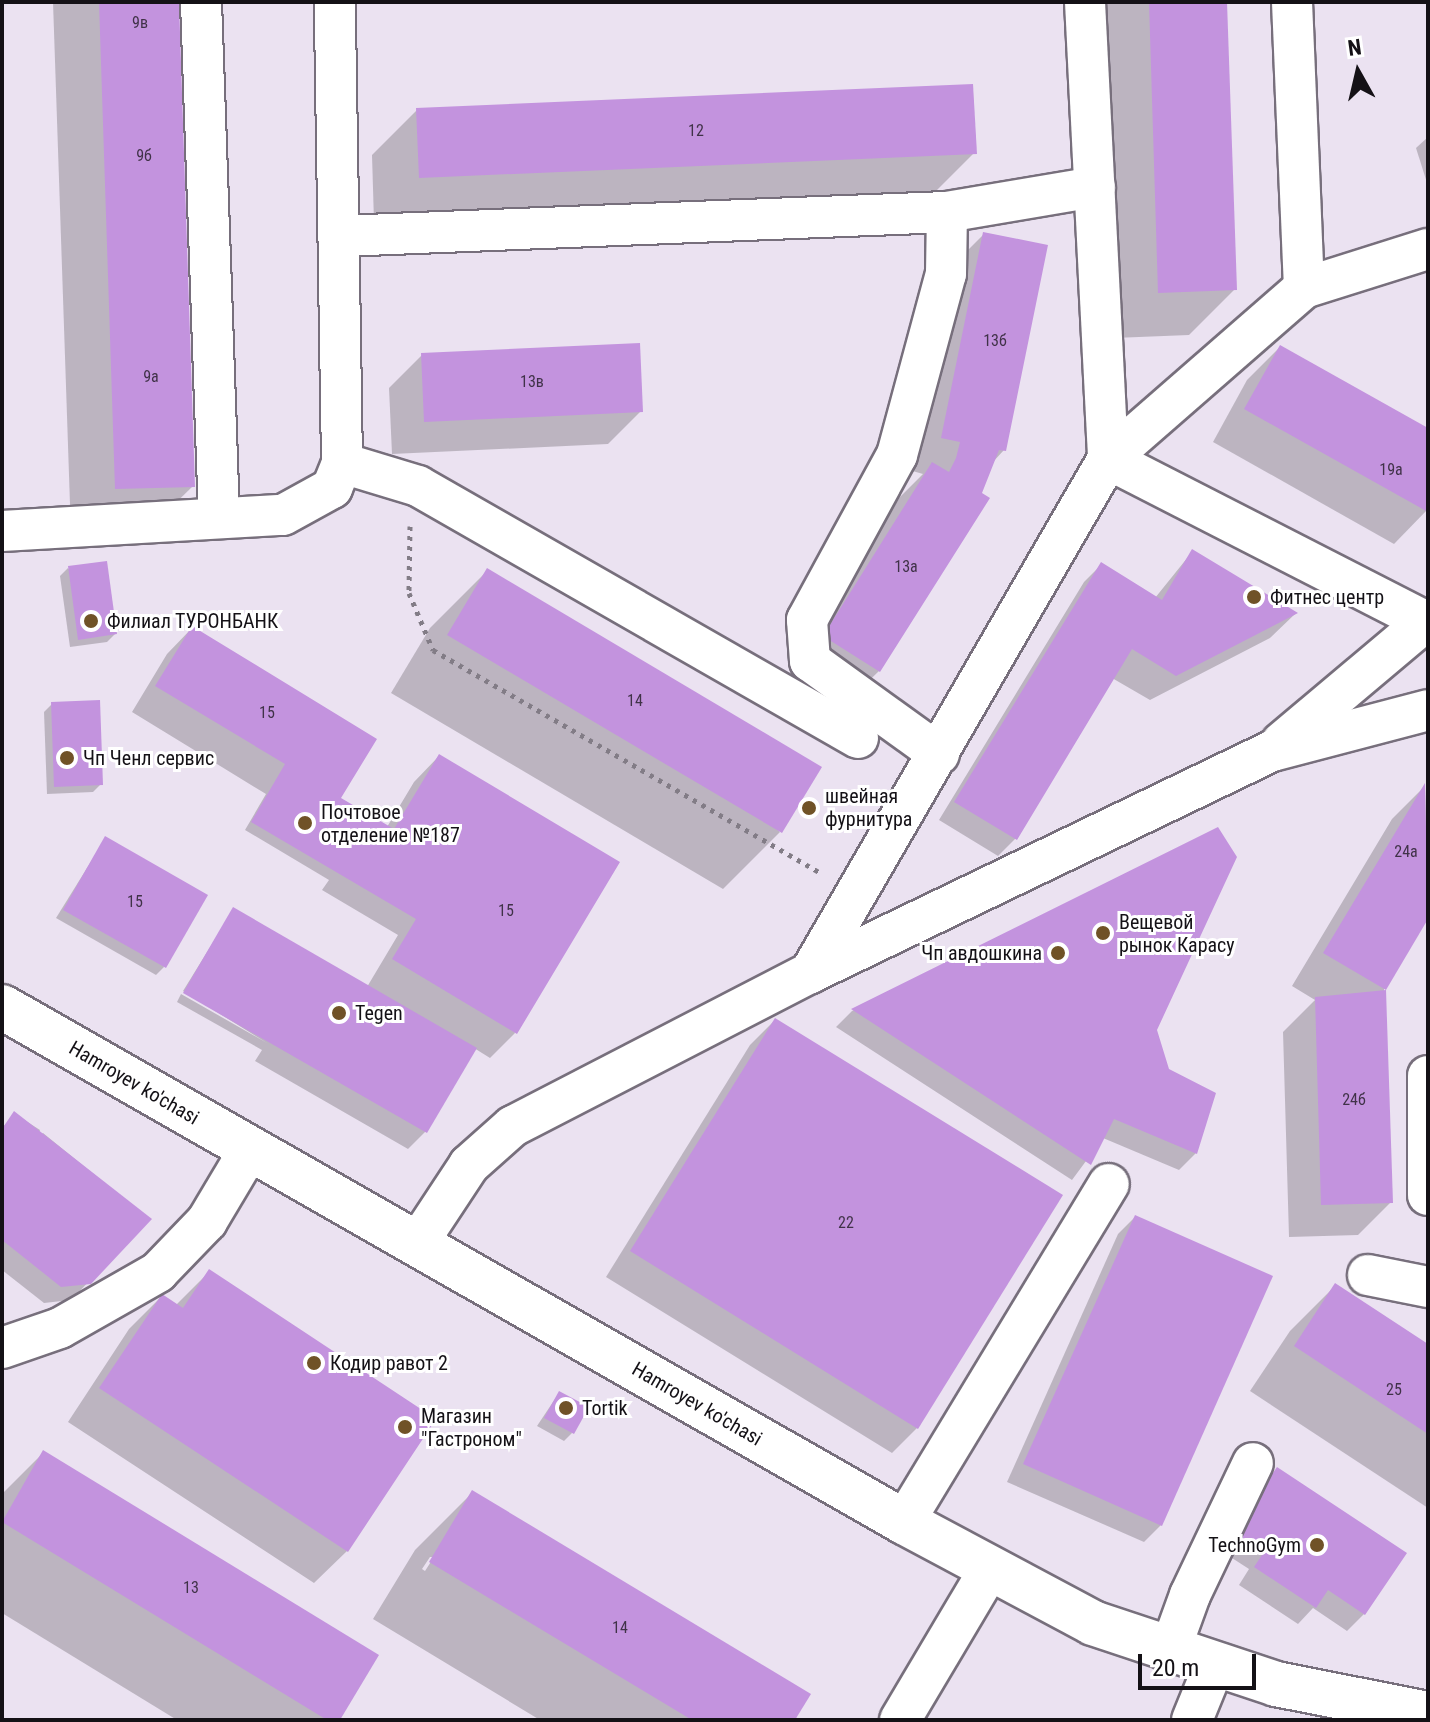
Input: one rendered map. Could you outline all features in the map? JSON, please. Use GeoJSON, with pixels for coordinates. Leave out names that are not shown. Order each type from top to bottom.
{"type":"FeatureCollection","features":[{"type":"Feature","properties":{"kind":"main road","name":"Hamroyev ko'chasi"},"geometry":{"type":"LineString","coordinates":[[2,1007],[989,1570],[1093,1623],[1169,1653],[1214,1666],[1337,1698],[1428,1714]]}},
{"type":"Feature","properties":{"kind":"street"},"geometry":{"type":"LineString","coordinates":[[201,2],[219,518]]}},
{"type":"Feature","properties":{"kind":"street"},"geometry":{"type":"LineString","coordinates":[[2,531],[283,515],[332,488],[342,463],[341,236],[335,2]]}},
{"type":"Feature","properties":{"kind":"street"},"geometry":{"type":"LineString","coordinates":[[1085,2],[1108,459]]}},
{"type":"Feature","properties":{"kind":"street"},"geometry":{"type":"LineString","coordinates":[[1292,2],[1304,288]]}},
{"type":"Feature","properties":{"kind":"street"},"geometry":{"type":"LineString","coordinates":[[341,236],[947,212],[1095,187]]}},
{"type":"Feature","properties":{"kind":"street"},"geometry":{"type":"LineString","coordinates":[[939,754],[810,661],[807,620],[897,455],[946,274],[947,212]]}},
{"type":"Feature","properties":{"kind":"street"},"geometry":{"type":"LineString","coordinates":[[810,973],[1108,459],[1304,288],[1428,249]]}},
{"type":"Feature","properties":{"kind":"street"},"geometry":{"type":"LineString","coordinates":[[1108,459],[1426,620],[1272,751]]}},
{"type":"Feature","properties":{"kind":"street"},"geometry":{"type":"LineString","coordinates":[[342,463],[418,486],[858,738]]}},
{"type":"Feature","properties":{"kind":"street"},"geometry":{"type":"LineString","coordinates":[[417,1244],[469,1165],[513,1126],[810,973],[1272,751],[1428,710]]}},
{"type":"Feature","properties":{"kind":"street"},"geometry":{"type":"LineString","coordinates":[[1428,1076],[1428,1195]]}},
{"type":"Feature","properties":{"kind":"street"},"geometry":{"type":"LineString","coordinates":[[2,1348],[73,1322],[158,1272],[207,1221],[250,1149]]}},
{"type":"Feature","properties":{"kind":"street"},"geometry":{"type":"LineString","coordinates":[[904,1522],[1109,1184]]}},
{"type":"Feature","properties":{"kind":"street"},"geometry":{"type":"LineString","coordinates":[[1368,1275],[1428,1287]]}},
{"type":"Feature","properties":{"kind":"street"},"geometry":{"type":"LineString","coordinates":[[1169,1653],[1190,1595],[1253,1463]]}},
{"type":"Feature","properties":{"kind":"street"},"geometry":{"type":"LineString","coordinates":[[900,1720],[989,1570]]}},
{"type":"Feature","properties":{"kind":"street"},"geometry":{"type":"LineString","coordinates":[[1192,1720],[1214,1666]]}},
{"type":"Feature","properties":{"kind":"path"},"geometry":{"type":"LineString","coordinates":[[418,486],[408,536],[409,593],[433,650],[710,814],[858,894]]}},
{"type":"Feature","properties":{"kind":"building"},"geometry":{"type":"Polygon","coordinates":[[[99,2],[179,2],[195,487],[115,489],[99,2]]]}},
{"type":"Feature","properties":{"kind":"building"},"geometry":{"type":"Polygon","coordinates":[[[1149,2],[1227,2],[1237,290],[1158,293],[1149,2]]]}},
{"type":"Feature","properties":{"kind":"building"},"geometry":{"type":"Polygon","coordinates":[[[973,84],[977,154],[419,178],[416,108],[973,84]]]}},
{"type":"Feature","properties":{"kind":"building"},"geometry":{"type":"Polygon","coordinates":[[[983,232],[1048,245],[1006,451],[999,450],[982,493],[990,498],[880,672],[823,636],[932,462],[949,472],[956,458],[960,442],[941,438],[983,232]]]}},
{"type":"Feature","properties":{"kind":"building"},"geometry":{"type":"Polygon","coordinates":[[[640,343],[643,412],[424,422],[421,353],[640,343]]]}},
{"type":"Feature","properties":{"kind":"building"},"geometry":{"type":"Polygon","coordinates":[[[1280,345],[1428,428],[1428,512],[1244,409],[1280,345]]]}},
{"type":"Feature","properties":{"kind":"building"},"geometry":{"type":"Polygon","coordinates":[[[1192,549],[1298,613],[1176,676],[1132,649],[1017,840],[954,802],[1101,562],[1162,600],[1192,549]]]}},
{"type":"Feature","properties":{"kind":"building"},"geometry":{"type":"Polygon","coordinates":[[[107,561],[117,634],[78,640],[68,566],[107,561]]]}},
{"type":"Feature","properties":{"kind":"building"},"geometry":{"type":"Polygon","coordinates":[[[487,568],[822,767],[782,833],[447,635],[487,568]]]}},
{"type":"Feature","properties":{"kind":"building"},"geometry":{"type":"Polygon","coordinates":[[[192,626],[377,739],[341,798],[394,829],[439,754],[620,862],[517,1034],[392,959],[416,919],[251,822],[285,764],[155,686],[192,626]]]}},
{"type":"Feature","properties":{"kind":"building"},"geometry":{"type":"Polygon","coordinates":[[[100,700],[103,785],[54,787],[51,702],[100,700]]]}},
{"type":"Feature","properties":{"kind":"building"},"geometry":{"type":"Polygon","coordinates":[[[1425,783],[1428,919],[1386,990],[1323,953],[1425,783]]]}},
{"type":"Feature","properties":{"kind":"building","name":"Вещевой рынок Карасу"},"geometry":{"type":"Polygon","coordinates":[[[1218,827],[1237,857],[1157,1030],[1169,1069],[1216,1093],[1197,1154],[1114,1119],[1091,1165],[851,1009],[1218,827]]]}},
{"type":"Feature","properties":{"kind":"building"},"geometry":{"type":"Polygon","coordinates":[[[105,836],[208,895],[166,968],[63,910],[105,836]]]}},
{"type":"Feature","properties":{"kind":"building"},"geometry":{"type":"Polygon","coordinates":[[[233,907],[477,1048],[427,1133],[183,993],[233,907]]]}},
{"type":"Feature","properties":{"kind":"building"},"geometry":{"type":"Polygon","coordinates":[[[1386,990],[1393,1203],[1321,1205],[1315,997],[1386,990]]]}},
{"type":"Feature","properties":{"kind":"building"},"geometry":{"type":"Polygon","coordinates":[[[775,1018],[1063,1195],[918,1429],[630,1251],[775,1018]]]}},
{"type":"Feature","properties":{"kind":"building"},"geometry":{"type":"Polygon","coordinates":[[[14,1111],[152,1219],[91,1284],[61,1287],[2,1240],[2,1129],[14,1111]]]}},
{"type":"Feature","properties":{"kind":"building"},"geometry":{"type":"Polygon","coordinates":[[[1135,1215],[1273,1276],[1162,1526],[1023,1464],[1135,1215]]]}},
{"type":"Feature","properties":{"kind":"building"},"geometry":{"type":"Polygon","coordinates":[[[209,1269],[436,1419],[348,1552],[99,1388],[162,1294],[183,1308],[209,1269]]]}},
{"type":"Feature","properties":{"kind":"building"},"geometry":{"type":"Polygon","coordinates":[[[1335,1283],[1428,1344],[1428,1434],[1294,1346],[1335,1283]]]}},
{"type":"Feature","properties":{"kind":"building"},"geometry":{"type":"Polygon","coordinates":[[[559,1391],[589,1407],[574,1434],[544,1418],[559,1391]]]}},
{"type":"Feature","properties":{"kind":"building"},"geometry":{"type":"Polygon","coordinates":[[[43,1450],[379,1655],[340,1720],[327,1720],[2,1522],[43,1450]]]}},
{"type":"Feature","properties":{"kind":"building"},"geometry":{"type":"Polygon","coordinates":[[[1277,1467],[1407,1553],[1365,1615],[1328,1590],[1316,1608],[1254,1567],[1264,1552],[1233,1532],[1277,1467]]]}},
{"type":"Feature","properties":{"kind":"building"},"geometry":{"type":"Polygon","coordinates":[[[472,1490],[811,1694],[795,1720],[692,1720],[429,1562],[472,1490]]]}},
{"type":"Feature","properties":{"kind":"place","name":"Фитнес центр"},"geometry":{"type":"Point","coordinates":[1254,597]}},
{"type":"Feature","properties":{"kind":"place","name":"Филиал ТУРОНБАНК"},"geometry":{"type":"Point","coordinates":[91,621]}},
{"type":"Feature","properties":{"kind":"place","name":"Чп Ченл сервис"},"geometry":{"type":"Point","coordinates":[67,758]}},
{"type":"Feature","properties":{"kind":"place","name":"швейная фурнитура"},"geometry":{"type":"Point","coordinates":[809,808]}},
{"type":"Feature","properties":{"kind":"place","name":"Почтовое отделение №187"},"geometry":{"type":"Point","coordinates":[305,823]}},
{"type":"Feature","properties":{"kind":"place","name":"Вещевой рынок Карасу"},"geometry":{"type":"Point","coordinates":[1103,933]}},
{"type":"Feature","properties":{"kind":"place","name":"Чп авдошкина"},"geometry":{"type":"Point","coordinates":[1058,953]}},
{"type":"Feature","properties":{"kind":"place","name":"Tegen"},"geometry":{"type":"Point","coordinates":[339,1013]}},
{"type":"Feature","properties":{"kind":"place","name":"Кодир равот 2"},"geometry":{"type":"Point","coordinates":[314,1363]}},
{"type":"Feature","properties":{"kind":"place","name":"Tortik"},"geometry":{"type":"Point","coordinates":[566,1408]}},
{"type":"Feature","properties":{"kind":"place","name":"Магазин \"Гастроном\""},"geometry":{"type":"Point","coordinates":[405,1427]}},
{"type":"Feature","properties":{"kind":"place","name":"TechnoGym"},"geometry":{"type":"Point","coordinates":[1317,1545]}}]}
